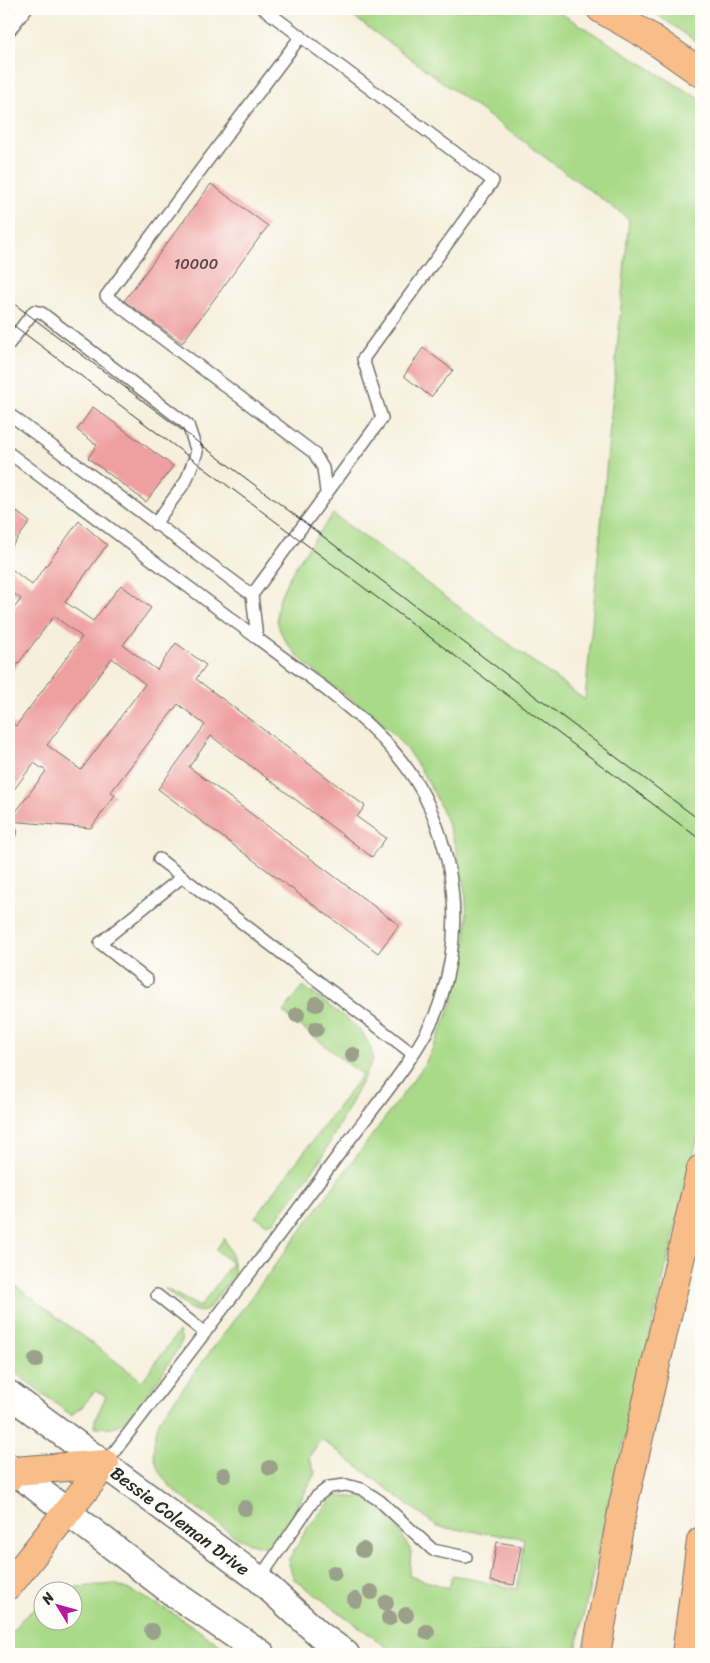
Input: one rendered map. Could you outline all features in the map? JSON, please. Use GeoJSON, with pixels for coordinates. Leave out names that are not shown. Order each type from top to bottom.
{"type":"FeatureCollection","features":[{"type":"Feature","properties":{"kind":"highway"},"geometry":{"type":"LineString","coordinates":[[601,9],[650,37],[701,73]]}},
{"type":"Feature","properties":{"kind":"highway"},"geometry":{"type":"LineString","coordinates":[[596,1654],[623,1506],[701,1169]]}},
{"type":"Feature","properties":{"kind":"highway"},"geometry":{"type":"LineString","coordinates":[[10,1472],[105,1464]]}},
{"type":"Feature","properties":{"kind":"highway"},"geometry":{"type":"LineString","coordinates":[[9,1585],[105,1464]]}},
{"type":"Feature","properties":{"kind":"highway"},"geometry":{"type":"LineString","coordinates":[[686,1654],[701,1541]]}},
{"type":"Feature","properties":{"kind":"street","name":"Bessie Coleman Drive"},"geometry":{"type":"LineString","coordinates":[[9,1394],[258,1579],[319,1634],[346,1654]]}},
{"type":"Feature","properties":{"kind":"street"},"geometry":{"type":"LineString","coordinates":[[10,1472],[67,1511],[173,1593],[262,1654]]}},
{"type":"Feature","properties":{"kind":"lane"},"geometry":{"type":"LineString","coordinates":[[9,31],[26,9]]}},
{"type":"Feature","properties":{"kind":"lane"},"geometry":{"type":"LineString","coordinates":[[257,638],[252,596],[326,492],[382,418],[363,359],[493,181],[264,9]]}},
{"type":"Feature","properties":{"kind":"lane"},"geometry":{"type":"LineString","coordinates":[[301,36],[106,296],[314,453],[323,468],[326,492]]}},
{"type":"Feature","properties":{"kind":"lane"},"geometry":{"type":"LineString","coordinates":[[9,344],[34,311],[42,313],[188,425],[197,452],[186,481],[156,524]]}},
{"type":"Feature","properties":{"kind":"lane"},"geometry":{"type":"LineString","coordinates":[[9,414],[252,596]]}},
{"type":"Feature","properties":{"kind":"lane"},"geometry":{"type":"LineString","coordinates":[[9,453],[257,638],[349,709],[382,738],[409,772],[430,807],[448,864],[453,892],[453,940],[448,975],[439,1005],[413,1054],[105,1464]]}},
{"type":"Feature","properties":{"kind":"lane"},"geometry":{"type":"LineString","coordinates":[[159,859],[413,1054]]}},
{"type":"Feature","properties":{"kind":"lane"},"geometry":{"type":"LineString","coordinates":[[147,980],[100,943],[182,877]]}},
{"type":"Feature","properties":{"kind":"lane"},"geometry":{"type":"LineString","coordinates":[[157,1295],[205,1332]]}},
{"type":"Feature","properties":{"kind":"lane"},"geometry":{"type":"LineString","coordinates":[[258,1579],[316,1497],[329,1487],[346,1485],[362,1489],[380,1501],[433,1550],[466,1557]]}},
{"type":"Feature","properties":{"kind":"green space"},"geometry":{"type":"Polygon","coordinates":[[[343,9],[554,9],[701,100],[701,1093],[698,1111],[701,1112],[701,1124],[604,1523],[575,1654],[396,1654],[294,1579],[288,1561],[308,1527],[335,1496],[367,1498],[395,1523],[411,1551],[409,1576],[449,1588],[453,1575],[517,1589],[524,1538],[438,1527],[321,1439],[309,1457],[315,1473],[284,1532],[267,1547],[247,1542],[235,1536],[181,1496],[162,1476],[154,1452],[155,1437],[160,1419],[423,1067],[450,1009],[459,980],[465,947],[467,918],[458,855],[448,824],[418,766],[400,742],[380,721],[304,662],[281,634],[277,619],[278,606],[282,593],[297,564],[333,514],[585,700],[629,219],[343,9]]]}},
{"type":"Feature","properties":{"kind":"green space"},"geometry":{"type":"Polygon","coordinates":[[[649,9],[701,9],[701,45],[649,9]]]}},
{"type":"Feature","properties":{"kind":"green space"},"geometry":{"type":"Polygon","coordinates":[[[303,986],[361,1030],[371,1048],[373,1060],[320,1161],[274,1222],[267,1224],[255,1217],[362,1075],[283,1012],[303,986]]]}},
{"type":"Feature","properties":{"kind":"green space"},"geometry":{"type":"Polygon","coordinates":[[[224,1238],[231,1253],[235,1274],[207,1310],[196,1311],[179,1301],[164,1288],[200,1307],[232,1263],[216,1250],[224,1238]]]}},
{"type":"Feature","properties":{"kind":"green space"},"geometry":{"type":"Polygon","coordinates":[[[9,1281],[142,1381],[179,1331],[182,1341],[153,1386],[126,1419],[112,1427],[95,1427],[95,1420],[106,1396],[95,1390],[83,1406],[71,1415],[9,1368],[9,1281]]]}},
{"type":"Feature","properties":{"kind":"green space"},"geometry":{"type":"Polygon","coordinates":[[[115,1584],[131,1591],[161,1606],[190,1624],[232,1654],[9,1654],[9,1638],[19,1622],[32,1611],[32,1630],[82,1630],[82,1587],[115,1584]]]}},
{"type":"Feature","properties":{"kind":"building"},"geometry":{"type":"Polygon","coordinates":[[[211,184],[268,226],[182,343],[124,301],[211,184]]]}},
{"type":"Feature","properties":{"kind":"building"},"geometry":{"type":"Polygon","coordinates":[[[423,348],[453,370],[431,397],[404,376],[423,348]]]}},
{"type":"Feature","properties":{"kind":"building"},"geometry":{"type":"Polygon","coordinates":[[[93,407],[173,466],[146,502],[88,458],[97,445],[77,430],[93,407]]]}},
{"type":"Feature","properties":{"kind":"building"},"geometry":{"type":"Polygon","coordinates":[[[9,506],[30,522],[9,550],[9,506]]]}},
{"type":"Feature","properties":{"kind":"building"},"geometry":{"type":"Polygon","coordinates":[[[79,521],[107,545],[65,602],[93,621],[121,585],[151,608],[123,645],[157,670],[176,643],[206,665],[196,679],[365,806],[357,817],[386,838],[372,857],[211,736],[189,767],[399,925],[378,953],[158,789],[205,725],[178,704],[111,792],[115,795],[91,828],[9,821],[46,771],[34,763],[9,796],[9,720],[16,726],[82,637],[54,616],[9,676],[9,615],[21,599],[9,590],[9,567],[32,585],[79,521]],[[112,658],[47,745],[81,770],[145,684],[112,658]]]}},
{"type":"Feature","properties":{"kind":"building"},"geometry":{"type":"Polygon","coordinates":[[[497,1542],[521,1546],[514,1585],[490,1581],[497,1542]]]}},
{"type":"Feature","properties":{"kind":"tram line"},"geometry":{"type":"LineString","coordinates":[[9,300],[701,821]]}},
{"type":"Feature","properties":{"kind":"tram line"},"geometry":{"type":"LineString","coordinates":[[9,322],[701,840]]}}]}
